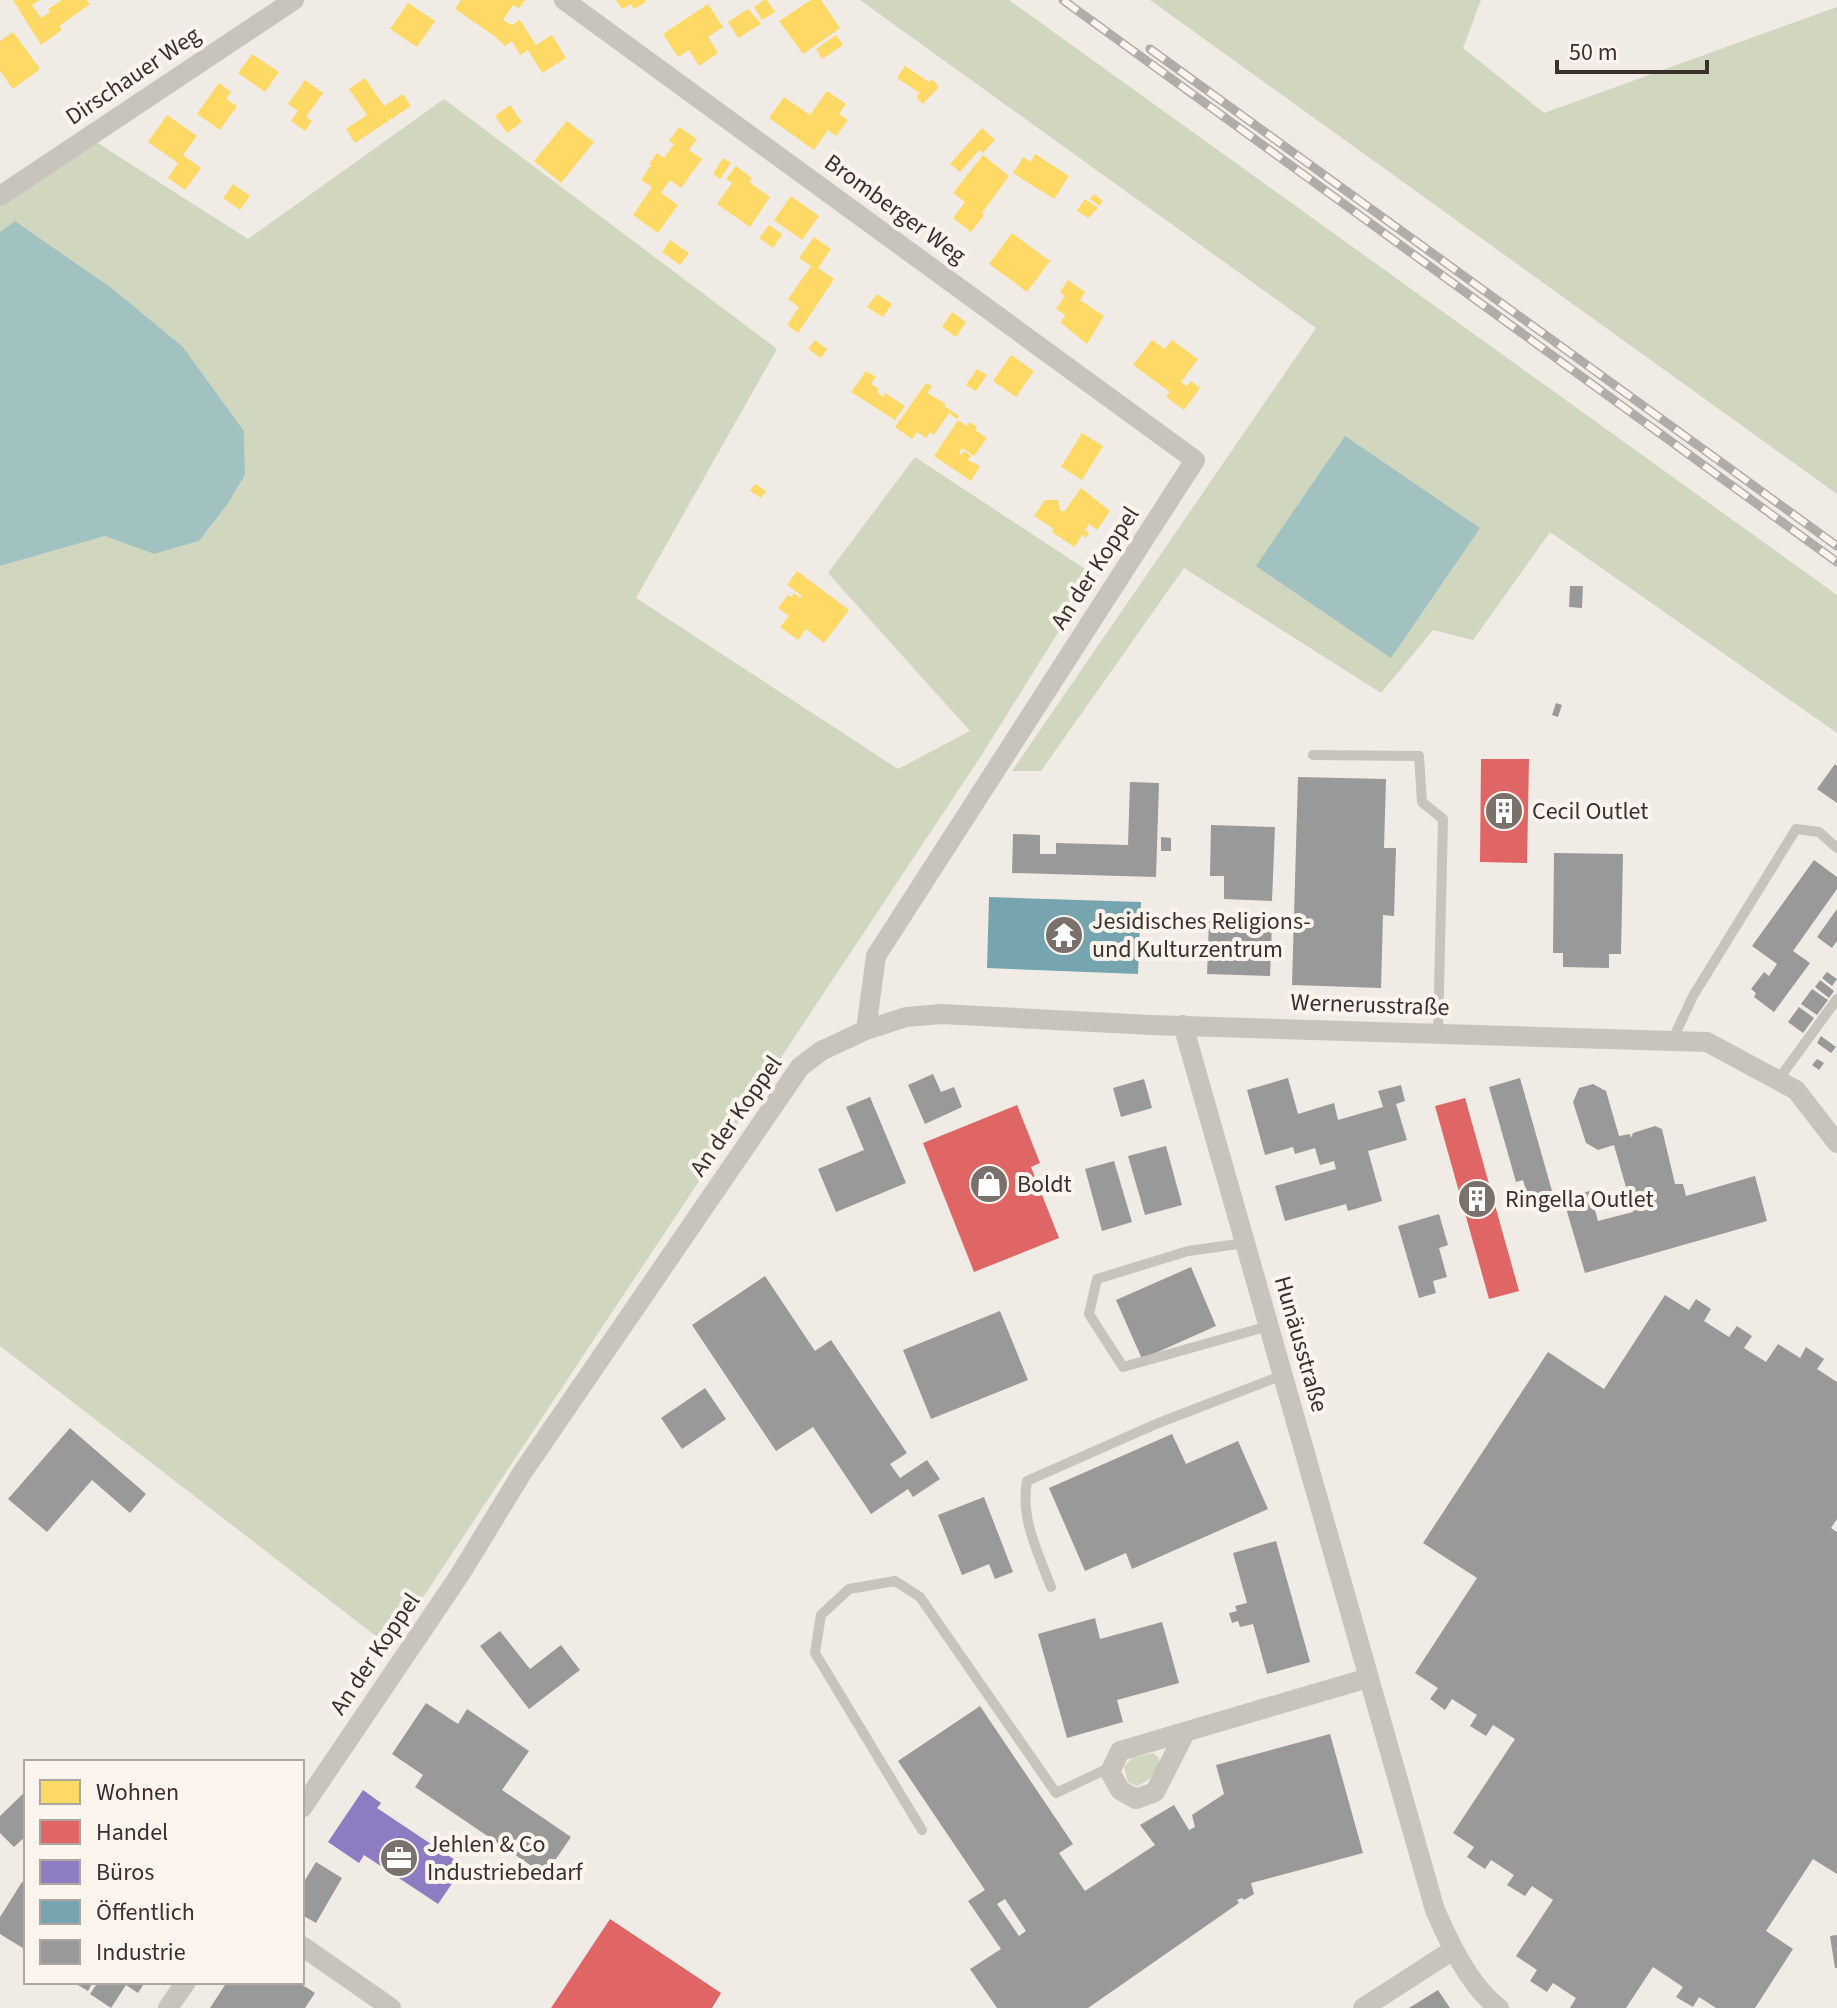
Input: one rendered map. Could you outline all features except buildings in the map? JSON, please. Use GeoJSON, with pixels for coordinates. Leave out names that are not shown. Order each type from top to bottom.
{"type":"FeatureCollection","features":[{"type":"Feature","properties":{"kind":"street","name":"Dirschauer Weg"},"geometry":{"type":"LineString","coordinates":[[0,196],[294,0]]}},
{"type":"Feature","properties":{"kind":"street","name":"Bromberger Weg"},"geometry":{"type":"LineString","coordinates":[[564,0],[1195,460]]}},
{"type":"Feature","properties":{"kind":"street","name":"An der Koppel"},"geometry":{"type":"LineString","coordinates":[[304,1805],[459,1576],[522,1473],[800,1067],[821,1051],[866,1030],[876,956],[1195,460]]}},
{"type":"Feature","properties":{"kind":"street","name":"Wernerusstraße"},"geometry":{"type":"LineString","coordinates":[[866,1030],[906,1017],[941,1014],[1707,1042],[1796,1090],[1837,1143]]}},
{"type":"Feature","properties":{"kind":"street","name":"Hunäusstraße"},"geometry":{"type":"LineString","coordinates":[[1183,1025],[1435,1910],[1453,1950],[1490,2001],[1499,2008]]}},
{"type":"Feature","properties":{"kind":"street"},"geometry":{"type":"LineString","coordinates":[[1185,1733],[1155,1792],[1136,1799],[1120,1790],[1110,1772],[1120,1751],[1368,1678]]}},
{"type":"Feature","properties":{"kind":"street"},"geometry":{"type":"LineString","coordinates":[[304,1947],[391,2008]]}},
{"type":"Feature","properties":{"kind":"street"},"geometry":{"type":"LineString","coordinates":[[1363,2008],[1453,1950]]}},
{"type":"Feature","properties":{"kind":"street"},"geometry":{"type":"LineString","coordinates":[[168,2008],[185,1984]]}},
{"type":"Feature","properties":{"kind":"lane"},"geometry":{"type":"LineString","coordinates":[[1313,755],[1419,756],[1422,802],[1443,819],[1438,1033]]}},
{"type":"Feature","properties":{"kind":"lane"},"geometry":{"type":"LineString","coordinates":[[1672,1041],[1693,996],[1796,829],[1819,832],[1837,848]]}},
{"type":"Feature","properties":{"kind":"lane"},"geometry":{"type":"LineString","coordinates":[[1778,1080],[1837,999]]}},
{"type":"Feature","properties":{"kind":"lane"},"geometry":{"type":"LineString","coordinates":[[1245,1243],[1188,1251],[1097,1279],[1089,1314],[1123,1367],[1269,1326]]}},
{"type":"Feature","properties":{"kind":"lane"},"geometry":{"type":"LineString","coordinates":[[1051,1587],[1028,1526],[1024,1496],[1027,1481],[1156,1424],[1283,1375]]}},
{"type":"Feature","properties":{"kind":"lane"},"geometry":{"type":"LineString","coordinates":[[922,1830],[815,1653],[821,1615],[849,1589],[895,1581],[920,1597],[1056,1793],[1113,1766]]}},
{"type":"Feature","properties":{"kind":"green space"},"geometry":{"type":"Polygon","coordinates":[[[860,0],[1009,0],[1837,595],[1837,733],[1550,532],[1473,640],[1433,630],[1381,693],[1184,568],[1041,771],[1012,771],[1316,328],[860,0]]]}},
{"type":"Feature","properties":{"kind":"green space"},"geometry":{"type":"Polygon","coordinates":[[[1150,0],[1481,0],[1463,48],[1544,113],[1837,7],[1837,494],[1150,0]]]}},
{"type":"Feature","properties":{"kind":"green space"},"geometry":{"type":"Polygon","coordinates":[[[444,99],[777,349],[636,598],[898,769],[970,731],[828,573],[915,457],[1094,575],[981,756],[390,1647],[0,1346],[0,566],[105,536],[154,554],[199,541],[245,475],[244,431],[183,347],[113,289],[15,221],[0,232],[0,205],[96,142],[248,239],[444,99]]]}},
{"type":"Feature","properties":{"kind":"green space"},"geometry":{"type":"Polygon","coordinates":[[[1153,1753],[1159,1758],[1153,1775],[1137,1786],[1128,1782],[1124,1767],[1132,1758],[1153,1753]]]}},
{"type":"Feature","properties":{"kind":"water"},"geometry":{"type":"Polygon","coordinates":[[[15,221],[113,289],[183,347],[244,431],[245,475],[199,541],[154,554],[105,536],[0,566],[0,232],[15,221]]]}},
{"type":"Feature","properties":{"kind":"water"},"geometry":{"type":"Polygon","coordinates":[[[1345,436],[1480,528],[1391,658],[1256,566],[1345,436]]]}},
{"type":"Feature","properties":{"kind":"railway"},"geometry":{"type":"LineString","coordinates":[[1063,0],[1837,562]]}},
{"type":"Feature","properties":{"kind":"railway"},"geometry":{"type":"LineString","coordinates":[[1150,49],[1837,546]]}},
{"type":"Feature","properties":{"kind":"place","name":"Cecil Outlet"},"geometry":{"type":"Point","coordinates":[1504,811]}},
{"type":"Feature","properties":{"kind":"place","name":"Jesidisches Religions- und Kulturzentrum"},"geometry":{"type":"Point","coordinates":[1064,935]}},
{"type":"Feature","properties":{"kind":"place","name":"Boldt"},"geometry":{"type":"Point","coordinates":[989,1184]}},
{"type":"Feature","properties":{"kind":"place","name":"Ringella Outlet"},"geometry":{"type":"Point","coordinates":[1477,1199]}},
{"type":"Feature","properties":{"kind":"place","name":"Jehlen & Co Industriebedarf"},"geometry":{"type":"Point","coordinates":[399,1858]}}]}
